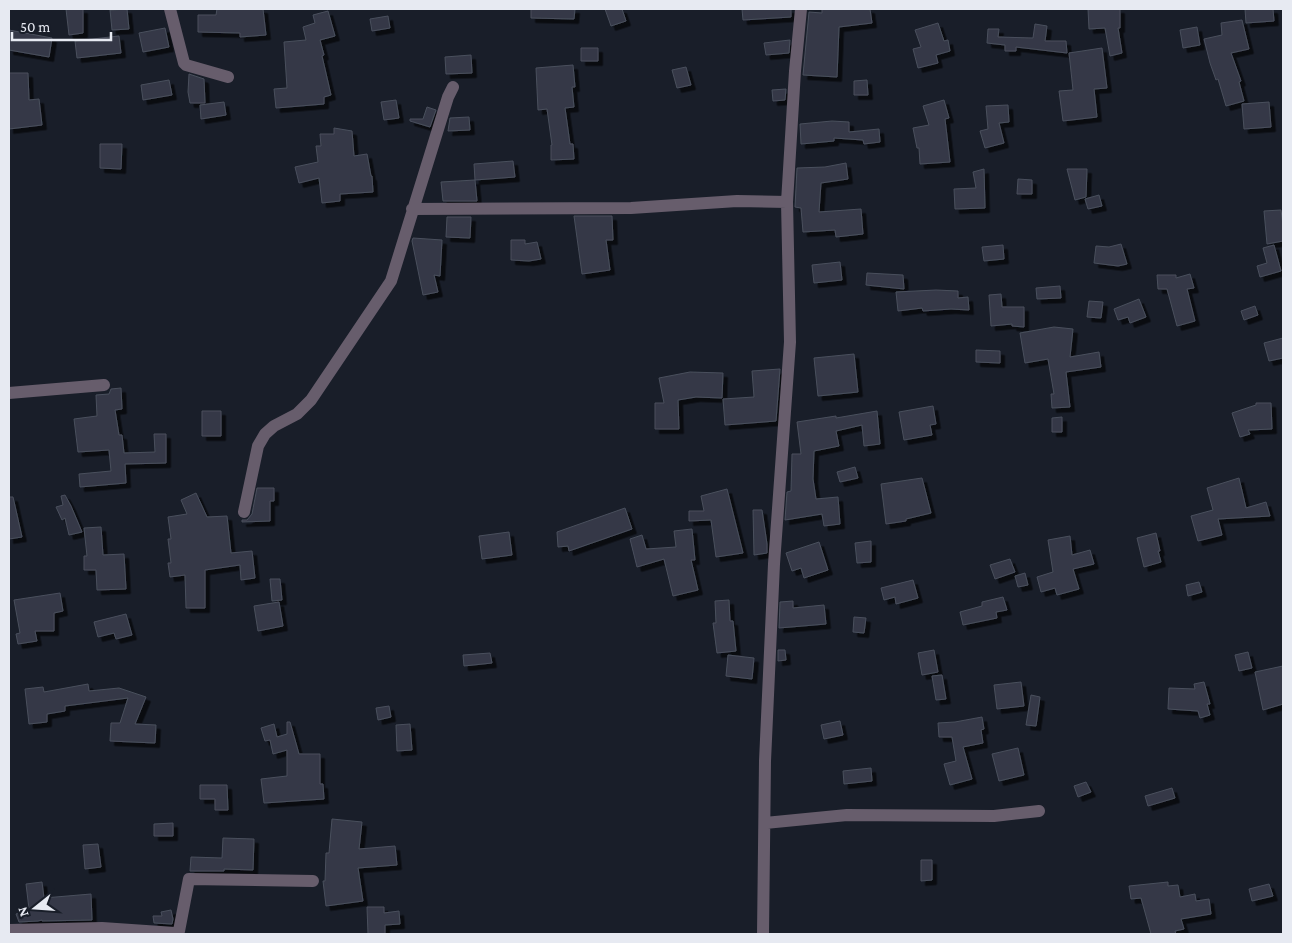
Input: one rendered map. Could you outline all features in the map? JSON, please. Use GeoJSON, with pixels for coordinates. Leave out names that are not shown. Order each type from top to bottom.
{"type":"FeatureCollection","features":[{"type":"Feature","properties":{"kind":"street"},"geometry":{"type":"LineString","coordinates":[[170,9],[186,66],[228,77]]}},
{"type":"Feature","properties":{"kind":"street"},"geometry":{"type":"LineString","coordinates":[[763,934],[765,761],[774,564],[790,342],[787,202],[801,9]]}},
{"type":"Feature","properties":{"kind":"street"},"geometry":{"type":"LineString","coordinates":[[244,512],[258,446],[265,434],[274,426],[297,414],[312,400],[391,281],[412,209],[448,97],[453,88]]}},
{"type":"Feature","properties":{"kind":"street"},"geometry":{"type":"LineString","coordinates":[[412,209],[631,208],[737,201],[787,202]]}},
{"type":"Feature","properties":{"kind":"street"},"geometry":{"type":"LineString","coordinates":[[9,394],[104,386]]}},
{"type":"Feature","properties":{"kind":"street"},"geometry":{"type":"LineString","coordinates":[[764,823],[847,815],[994,816],[1039,811]]}},
{"type":"Feature","properties":{"kind":"street"},"geometry":{"type":"LineString","coordinates":[[9,930],[102,928],[176,933],[179,931],[188,878],[314,881]]}},
{"type":"Feature","properties":{"kind":"building"},"geometry":{"type":"Polygon","coordinates":[[[66,9],[83,9],[83,33],[69,35],[66,9]]]}},
{"type":"Feature","properties":{"kind":"building"},"geometry":{"type":"Polygon","coordinates":[[[127,9],[129,29],[112,30],[110,10],[127,9]]]}},
{"type":"Feature","properties":{"kind":"building"},"geometry":{"type":"Polygon","coordinates":[[[217,9],[263,9],[266,35],[240,37],[240,33],[198,32],[198,15],[216,15],[217,9]]]}},
{"type":"Feature","properties":{"kind":"building"},"geometry":{"type":"Polygon","coordinates":[[[531,9],[575,9],[574,19],[531,18],[531,9]]]}},
{"type":"Feature","properties":{"kind":"building"},"geometry":{"type":"Polygon","coordinates":[[[605,9],[622,9],[626,21],[611,26],[605,9]]]}},
{"type":"Feature","properties":{"kind":"building"},"geometry":{"type":"Polygon","coordinates":[[[742,9],[791,9],[791,17],[743,20],[742,9]]]}},
{"type":"Feature","properties":{"kind":"building"},"geometry":{"type":"Polygon","coordinates":[[[822,9],[870,9],[872,23],[839,27],[837,77],[803,75],[809,12],[822,13],[822,9]]]}},
{"type":"Feature","properties":{"kind":"building"},"geometry":{"type":"Polygon","coordinates":[[[1088,9],[1120,9],[1120,28],[1118,28],[1122,53],[1110,56],[1105,28],[1089,29],[1088,9]]]}},
{"type":"Feature","properties":{"kind":"building"},"geometry":{"type":"Polygon","coordinates":[[[1245,9],[1273,9],[1274,21],[1246,23],[1245,9]]]}},
{"type":"Feature","properties":{"kind":"building"},"geometry":{"type":"Polygon","coordinates":[[[328,11],[335,36],[320,40],[331,95],[324,97],[324,104],[276,108],[274,89],[287,88],[284,42],[306,40],[303,27],[315,23],[313,15],[328,11]]]}},
{"type":"Feature","properties":{"kind":"building"},"geometry":{"type":"Polygon","coordinates":[[[388,16],[390,28],[372,31],[370,19],[388,16]]]}},
{"type":"Feature","properties":{"kind":"building"},"geometry":{"type":"Polygon","coordinates":[[[1242,20],[1249,49],[1231,53],[1241,81],[1239,82],[1244,101],[1226,106],[1218,79],[1216,80],[1210,63],[1204,39],[1222,35],[1221,23],[1242,20]]]}},
{"type":"Feature","properties":{"kind":"building"},"geometry":{"type":"Polygon","coordinates":[[[938,23],[944,41],[948,40],[950,51],[936,55],[938,63],[918,68],[913,49],[921,47],[915,30],[938,23]]]}},
{"type":"Feature","properties":{"kind":"building"},"geometry":{"type":"Polygon","coordinates":[[[1035,24],[1047,26],[1045,41],[1066,41],[1067,53],[1016,47],[1016,51],[1005,51],[1005,45],[987,43],[988,29],[999,29],[998,37],[1033,38],[1035,24]]]}},
{"type":"Feature","properties":{"kind":"building"},"geometry":{"type":"Polygon","coordinates":[[[1197,27],[1200,45],[1183,48],[1180,30],[1197,27]]]}},
{"type":"Feature","properties":{"kind":"building"},"geometry":{"type":"Polygon","coordinates":[[[165,28],[169,47],[143,52],[139,33],[165,28]]]}},
{"type":"Feature","properties":{"kind":"building"},"geometry":{"type":"Polygon","coordinates":[[[9,30],[52,38],[49,57],[9,50],[9,30]]]}},
{"type":"Feature","properties":{"kind":"building"},"geometry":{"type":"Polygon","coordinates":[[[119,36],[121,53],[77,58],[75,41],[119,36]]]}},
{"type":"Feature","properties":{"kind":"building"},"geometry":{"type":"Polygon","coordinates":[[[790,40],[789,53],[766,55],[764,43],[790,40]]]}},
{"type":"Feature","properties":{"kind":"building"},"geometry":{"type":"Polygon","coordinates":[[[581,48],[598,48],[598,61],[581,61],[581,48]]]}},
{"type":"Feature","properties":{"kind":"building"},"geometry":{"type":"Polygon","coordinates":[[[1102,48],[1107,88],[1094,89],[1097,117],[1063,121],[1059,91],[1073,90],[1069,53],[1102,48]]]}},
{"type":"Feature","properties":{"kind":"building"},"geometry":{"type":"Polygon","coordinates":[[[471,55],[472,73],[446,74],[445,57],[471,55]]]}},
{"type":"Feature","properties":{"kind":"building"},"geometry":{"type":"Polygon","coordinates":[[[573,65],[575,87],[572,87],[574,107],[565,108],[570,144],[573,144],[574,159],[551,160],[552,145],[547,109],[538,110],[536,68],[573,65]]]}},
{"type":"Feature","properties":{"kind":"building"},"geometry":{"type":"Polygon","coordinates":[[[686,67],[691,85],[677,88],[672,70],[686,67]]]}},
{"type":"Feature","properties":{"kind":"building"},"geometry":{"type":"Polygon","coordinates":[[[9,73],[28,73],[29,100],[39,99],[42,125],[9,129],[9,73]]]}},
{"type":"Feature","properties":{"kind":"building"},"geometry":{"type":"Polygon","coordinates":[[[189,74],[204,79],[205,103],[190,103],[188,92],[189,74]]]}},
{"type":"Feature","properties":{"kind":"building"},"geometry":{"type":"Polygon","coordinates":[[[169,80],[172,95],[143,100],[141,85],[169,80]]]}},
{"type":"Feature","properties":{"kind":"building"},"geometry":{"type":"Polygon","coordinates":[[[867,80],[868,95],[854,95],[854,81],[867,80]]]}},
{"type":"Feature","properties":{"kind":"building"},"geometry":{"type":"Polygon","coordinates":[[[786,89],[785,100],[773,101],[772,90],[786,89]]]}},
{"type":"Feature","properties":{"kind":"building"},"geometry":{"type":"Polygon","coordinates":[[[396,100],[399,118],[384,120],[381,102],[396,100]]]}},
{"type":"Feature","properties":{"kind":"building"},"geometry":{"type":"Polygon","coordinates":[[[944,100],[949,118],[945,119],[950,162],[920,164],[919,148],[917,148],[913,128],[929,125],[923,106],[944,100]]]}},
{"type":"Feature","properties":{"kind":"building"},"geometry":{"type":"Polygon","coordinates":[[[224,102],[226,115],[201,119],[200,105],[224,102]]]}},
{"type":"Feature","properties":{"kind":"building"},"geometry":{"type":"Polygon","coordinates":[[[1269,102],[1271,127],[1244,129],[1242,104],[1269,102]]]}},
{"type":"Feature","properties":{"kind":"building"},"geometry":{"type":"Polygon","coordinates":[[[1008,105],[1009,122],[999,123],[1004,143],[985,148],[980,131],[988,129],[986,106],[1008,105]]]}},
{"type":"Feature","properties":{"kind":"building"},"geometry":{"type":"Polygon","coordinates":[[[427,107],[436,110],[430,127],[410,121],[410,119],[423,119],[427,107]]]}},
{"type":"Feature","properties":{"kind":"building"},"geometry":{"type":"Polygon","coordinates":[[[469,117],[470,130],[448,131],[450,118],[469,117]]]}},
{"type":"Feature","properties":{"kind":"building"},"geometry":{"type":"Polygon","coordinates":[[[832,121],[849,122],[849,132],[879,129],[880,142],[864,144],[863,140],[834,138],[834,141],[801,144],[800,124],[832,121]]]}},
{"type":"Feature","properties":{"kind":"building"},"geometry":{"type":"Polygon","coordinates":[[[334,128],[352,131],[354,156],[367,154],[372,176],[373,192],[340,194],[340,201],[322,203],[319,178],[299,183],[295,167],[318,162],[316,146],[321,146],[320,134],[334,134],[334,128]]]}},
{"type":"Feature","properties":{"kind":"building"},"geometry":{"type":"Polygon","coordinates":[[[100,144],[122,144],[121,169],[100,168],[100,144]]]}},
{"type":"Feature","properties":{"kind":"building"},"geometry":{"type":"Polygon","coordinates":[[[513,161],[515,177],[475,180],[474,164],[513,161]]]}},
{"type":"Feature","properties":{"kind":"building"},"geometry":{"type":"Polygon","coordinates":[[[846,163],[848,179],[821,183],[819,212],[861,209],[863,234],[836,237],[835,230],[803,232],[801,208],[795,207],[797,168],[825,167],[846,163]]]}},
{"type":"Feature","properties":{"kind":"building"},"geometry":{"type":"Polygon","coordinates":[[[984,169],[985,208],[955,209],[954,189],[976,188],[973,172],[984,169]]]}},
{"type":"Feature","properties":{"kind":"building"},"geometry":{"type":"Polygon","coordinates":[[[1067,169],[1087,169],[1086,197],[1075,200],[1067,169]]]}},
{"type":"Feature","properties":{"kind":"building"},"geometry":{"type":"Polygon","coordinates":[[[1018,179],[1032,180],[1032,194],[1017,194],[1018,179]]]}},
{"type":"Feature","properties":{"kind":"building"},"geometry":{"type":"Polygon","coordinates":[[[475,180],[477,201],[443,201],[441,182],[475,180]]]}},
{"type":"Feature","properties":{"kind":"building"},"geometry":{"type":"Polygon","coordinates":[[[1099,195],[1102,206],[1088,209],[1085,199],[1099,195]]]}},
{"type":"Feature","properties":{"kind":"building"},"geometry":{"type":"Polygon","coordinates":[[[1281,210],[1283,241],[1267,244],[1264,211],[1281,210]]]}},
{"type":"Feature","properties":{"kind":"building"},"geometry":{"type":"Polygon","coordinates":[[[574,216],[612,216],[613,240],[606,240],[610,270],[582,274],[574,216]]]}},
{"type":"Feature","properties":{"kind":"building"},"geometry":{"type":"Polygon","coordinates":[[[447,217],[471,217],[470,238],[446,237],[447,217]]]}},
{"type":"Feature","properties":{"kind":"building"},"geometry":{"type":"Polygon","coordinates":[[[413,238],[442,240],[440,276],[434,275],[438,292],[423,295],[412,241],[413,238]]]}},
{"type":"Feature","properties":{"kind":"building"},"geometry":{"type":"Polygon","coordinates":[[[511,240],[525,240],[525,244],[537,242],[541,259],[529,261],[511,260],[511,240]]]}},
{"type":"Feature","properties":{"kind":"building"},"geometry":{"type":"Polygon","coordinates":[[[1121,244],[1127,264],[1118,266],[1094,263],[1096,246],[1109,247],[1121,244]]]}},
{"type":"Feature","properties":{"kind":"building"},"geometry":{"type":"Polygon","coordinates":[[[1003,245],[1004,259],[984,261],[982,247],[1003,245]]]}},
{"type":"Feature","properties":{"kind":"building"},"geometry":{"type":"Polygon","coordinates":[[[1274,245],[1281,271],[1260,277],[1257,266],[1267,263],[1263,248],[1274,245]]]}},
{"type":"Feature","properties":{"kind":"building"},"geometry":{"type":"Polygon","coordinates":[[[840,262],[842,280],[814,283],[812,265],[840,262]]]}},
{"type":"Feature","properties":{"kind":"building"},"geometry":{"type":"Polygon","coordinates":[[[867,273],[903,275],[904,289],[866,285],[867,273]]]}},
{"type":"Feature","properties":{"kind":"building"},"geometry":{"type":"Polygon","coordinates":[[[1190,274],[1194,288],[1187,289],[1195,321],[1177,326],[1167,289],[1158,289],[1157,275],[1176,275],[1176,278],[1190,274]]]}},
{"type":"Feature","properties":{"kind":"building"},"geometry":{"type":"Polygon","coordinates":[[[1060,286],[1061,298],[1037,299],[1036,288],[1060,286]]]}},
{"type":"Feature","properties":{"kind":"building"},"geometry":{"type":"Polygon","coordinates":[[[958,291],[958,298],[968,297],[969,310],[923,311],[922,308],[898,311],[896,292],[958,291]]]}},
{"type":"Feature","properties":{"kind":"building"},"geometry":{"type":"Polygon","coordinates":[[[1001,294],[1002,307],[1024,307],[1024,327],[1012,326],[1012,324],[991,326],[989,295],[1001,294]]]}},
{"type":"Feature","properties":{"kind":"building"},"geometry":{"type":"Polygon","coordinates":[[[1139,299],[1146,317],[1130,323],[1128,317],[1118,320],[1114,309],[1139,299]]]}},
{"type":"Feature","properties":{"kind":"building"},"geometry":{"type":"Polygon","coordinates":[[[1089,301],[1103,302],[1101,318],[1087,317],[1089,301]]]}},
{"type":"Feature","properties":{"kind":"building"},"geometry":{"type":"Polygon","coordinates":[[[1255,306],[1258,315],[1244,320],[1241,311],[1255,306]]]}},
{"type":"Feature","properties":{"kind":"building"},"geometry":{"type":"Polygon","coordinates":[[[1054,327],[1073,329],[1070,357],[1099,352],[1101,367],[1066,372],[1070,407],[1052,408],[1051,394],[1054,394],[1048,359],[1025,363],[1020,333],[1054,327]]]}},
{"type":"Feature","properties":{"kind":"building"},"geometry":{"type":"Polygon","coordinates":[[[1283,338],[1283,358],[1269,361],[1264,343],[1283,338]]]}},
{"type":"Feature","properties":{"kind":"building"},"geometry":{"type":"Polygon","coordinates":[[[976,350],[1000,351],[1000,363],[976,362],[976,350]]]}},
{"type":"Feature","properties":{"kind":"building"},"geometry":{"type":"Polygon","coordinates":[[[854,354],[858,392],[818,396],[814,358],[854,354]]]}},
{"type":"Feature","properties":{"kind":"building"},"geometry":{"type":"Polygon","coordinates":[[[780,369],[776,421],[725,425],[723,399],[754,397],[752,371],[780,369]]]}},
{"type":"Feature","properties":{"kind":"building"},"geometry":{"type":"Polygon","coordinates":[[[690,372],[723,373],[722,398],[696,397],[678,400],[679,429],[655,429],[655,403],[664,403],[659,378],[690,372]]]}},
{"type":"Feature","properties":{"kind":"building"},"geometry":{"type":"Polygon","coordinates":[[[121,388],[122,409],[115,410],[119,435],[122,435],[124,453],[155,452],[154,434],[166,434],[166,463],[125,464],[126,483],[80,487],[79,474],[111,471],[109,450],[78,452],[74,419],[97,416],[96,395],[109,394],[111,389],[121,388]]]}},
{"type":"Feature","properties":{"kind":"building"},"geometry":{"type":"Polygon","coordinates":[[[1256,403],[1271,403],[1272,429],[1248,430],[1250,434],[1240,437],[1232,413],[1256,405],[1256,403]]]}},
{"type":"Feature","properties":{"kind":"building"},"geometry":{"type":"Polygon","coordinates":[[[933,406],[936,424],[930,425],[932,435],[904,440],[899,412],[933,406]]]}},
{"type":"Feature","properties":{"kind":"building"},"geometry":{"type":"Polygon","coordinates":[[[202,411],[221,411],[221,436],[202,436],[202,411]]]}},
{"type":"Feature","properties":{"kind":"building"},"geometry":{"type":"Polygon","coordinates":[[[877,411],[880,444],[864,446],[862,425],[836,431],[839,446],[814,451],[813,479],[816,499],[838,497],[840,524],[824,526],[822,514],[785,520],[787,492],[791,491],[792,454],[801,454],[797,422],[877,411]]]}},
{"type":"Feature","properties":{"kind":"building"},"geometry":{"type":"Polygon","coordinates":[[[1062,417],[1062,432],[1052,432],[1052,418],[1062,417]]]}},
{"type":"Feature","properties":{"kind":"building"},"geometry":{"type":"Polygon","coordinates":[[[855,467],[858,478],[840,482],[837,472],[855,467]]]}},
{"type":"Feature","properties":{"kind":"building"},"geometry":{"type":"Polygon","coordinates":[[[922,478],[931,513],[906,519],[906,521],[886,524],[881,484],[922,478]]]}},
{"type":"Feature","properties":{"kind":"building"},"geometry":{"type":"Polygon","coordinates":[[[1239,478],[1246,508],[1266,502],[1270,516],[1218,519],[1222,535],[1198,541],[1191,516],[1213,510],[1207,488],[1239,478]]]}},
{"type":"Feature","properties":{"kind":"building"},"geometry":{"type":"Polygon","coordinates":[[[257,488],[274,488],[274,501],[270,501],[270,521],[242,522],[242,520],[247,520],[252,514],[257,488]]]}},
{"type":"Feature","properties":{"kind":"building"},"geometry":{"type":"Polygon","coordinates":[[[727,489],[743,553],[716,557],[711,520],[689,521],[689,511],[704,511],[701,496],[727,489]]]}},
{"type":"Feature","properties":{"kind":"building"},"geometry":{"type":"Polygon","coordinates":[[[196,493],[207,517],[227,516],[231,553],[252,551],[255,578],[241,580],[240,565],[205,570],[205,608],[186,608],[185,575],[170,577],[168,563],[171,563],[168,539],[171,539],[168,517],[187,514],[181,500],[196,493]]]}},
{"type":"Feature","properties":{"kind":"building"},"geometry":{"type":"Polygon","coordinates":[[[65,495],[82,532],[69,535],[65,518],[62,520],[56,507],[63,505],[61,496],[65,495]]]}},
{"type":"Feature","properties":{"kind":"building"},"geometry":{"type":"Polygon","coordinates":[[[9,497],[13,497],[22,537],[9,539],[9,497]]]}},
{"type":"Feature","properties":{"kind":"building"},"geometry":{"type":"Polygon","coordinates":[[[625,508],[632,529],[569,551],[568,546],[558,547],[557,532],[625,508]]]}},
{"type":"Feature","properties":{"kind":"building"},"geometry":{"type":"Polygon","coordinates":[[[753,510],[762,510],[767,553],[754,555],[753,510]]]}},
{"type":"Feature","properties":{"kind":"building"},"geometry":{"type":"Polygon","coordinates":[[[101,527],[103,555],[124,554],[126,589],[97,590],[96,570],[84,570],[84,556],[87,556],[84,528],[101,527]]]}},
{"type":"Feature","properties":{"kind":"building"},"geometry":{"type":"Polygon","coordinates":[[[692,529],[695,560],[691,560],[698,590],[673,596],[664,559],[637,567],[630,539],[642,535],[646,549],[676,547],[674,531],[692,529]]]}},
{"type":"Feature","properties":{"kind":"building"},"geometry":{"type":"Polygon","coordinates":[[[509,532],[512,555],[482,559],[479,536],[509,532]]]}},
{"type":"Feature","properties":{"kind":"building"},"geometry":{"type":"Polygon","coordinates":[[[1156,533],[1161,562],[1144,567],[1137,538],[1156,533]]]}},
{"type":"Feature","properties":{"kind":"building"},"geometry":{"type":"Polygon","coordinates":[[[1070,536],[1072,555],[1090,550],[1094,564],[1073,569],[1079,589],[1057,595],[1055,588],[1041,592],[1037,577],[1053,572],[1048,540],[1070,536]]]}},
{"type":"Feature","properties":{"kind":"building"},"geometry":{"type":"Polygon","coordinates":[[[871,541],[871,562],[857,563],[855,543],[871,541]]]}},
{"type":"Feature","properties":{"kind":"building"},"geometry":{"type":"Polygon","coordinates":[[[819,542],[828,570],[804,578],[801,568],[792,571],[786,553],[819,542]]]}},
{"type":"Feature","properties":{"kind":"building"},"geometry":{"type":"Polygon","coordinates":[[[1010,559],[1015,572],[995,579],[990,565],[1010,559]]]}},
{"type":"Feature","properties":{"kind":"building"},"geometry":{"type":"Polygon","coordinates":[[[1025,573],[1028,585],[1018,587],[1015,576],[1025,573]]]}},
{"type":"Feature","properties":{"kind":"building"},"geometry":{"type":"Polygon","coordinates":[[[270,579],[280,579],[282,600],[272,601],[270,579]]]}},
{"type":"Feature","properties":{"kind":"building"},"geometry":{"type":"Polygon","coordinates":[[[913,580],[918,598],[896,604],[895,597],[884,600],[881,588],[913,580]]]}},
{"type":"Feature","properties":{"kind":"building"},"geometry":{"type":"Polygon","coordinates":[[[1199,582],[1202,592],[1188,596],[1186,585],[1199,582]]]}},
{"type":"Feature","properties":{"kind":"building"},"geometry":{"type":"Polygon","coordinates":[[[60,593],[63,611],[54,613],[54,631],[35,631],[37,641],[18,644],[16,634],[20,633],[14,600],[60,593]]]}},
{"type":"Feature","properties":{"kind":"building"},"geometry":{"type":"Polygon","coordinates":[[[1003,597],[1007,610],[996,612],[997,618],[963,625],[960,612],[982,606],[982,602],[1003,597]]]}},
{"type":"Feature","properties":{"kind":"building"},"geometry":{"type":"Polygon","coordinates":[[[729,600],[730,621],[733,621],[736,651],[717,653],[713,623],[716,623],[715,601],[729,600]]]}},
{"type":"Feature","properties":{"kind":"building"},"geometry":{"type":"Polygon","coordinates":[[[793,601],[793,608],[824,605],[826,624],[779,628],[780,602],[793,601]]]}},
{"type":"Feature","properties":{"kind":"building"},"geometry":{"type":"Polygon","coordinates":[[[279,602],[283,626],[258,631],[254,606],[279,602]]]}},
{"type":"Feature","properties":{"kind":"building"},"geometry":{"type":"Polygon","coordinates":[[[126,614],[132,635],[116,639],[114,633],[98,637],[94,622],[126,614]]]}},
{"type":"Feature","properties":{"kind":"building"},"geometry":{"type":"Polygon","coordinates":[[[854,617],[866,618],[864,633],[853,632],[854,617]]]}},
{"type":"Feature","properties":{"kind":"building"},"geometry":{"type":"Polygon","coordinates":[[[778,650],[785,650],[786,660],[778,661],[778,650]]]}},
{"type":"Feature","properties":{"kind":"building"},"geometry":{"type":"Polygon","coordinates":[[[934,650],[938,672],[922,675],[918,653],[934,650]]]}},
{"type":"Feature","properties":{"kind":"building"},"geometry":{"type":"Polygon","coordinates":[[[1248,652],[1252,668],[1239,671],[1235,655],[1248,652]]]}},
{"type":"Feature","properties":{"kind":"building"},"geometry":{"type":"Polygon","coordinates":[[[490,653],[492,663],[464,666],[463,655],[490,653]]]}},
{"type":"Feature","properties":{"kind":"building"},"geometry":{"type":"Polygon","coordinates":[[[728,655],[754,658],[752,679],[726,676],[728,655]]]}},
{"type":"Feature","properties":{"kind":"building"},"geometry":{"type":"Polygon","coordinates":[[[1283,666],[1283,704],[1263,710],[1255,672],[1283,666]]]}},
{"type":"Feature","properties":{"kind":"building"},"geometry":{"type":"Polygon","coordinates":[[[942,675],[946,699],[936,700],[932,676],[942,675]]]}},
{"type":"Feature","properties":{"kind":"building"},"geometry":{"type":"Polygon","coordinates":[[[1021,682],[1024,706],[997,709],[994,685],[1021,682]]]}},
{"type":"Feature","properties":{"kind":"building"},"geometry":{"type":"Polygon","coordinates":[[[1204,682],[1210,704],[1207,704],[1210,715],[1200,718],[1198,711],[1168,709],[1169,688],[1195,689],[1194,684],[1204,682]]]}},
{"type":"Feature","properties":{"kind":"building"},"geometry":{"type":"Polygon","coordinates":[[[88,684],[89,691],[119,688],[146,697],[135,724],[156,725],[155,743],[110,741],[111,723],[120,723],[128,698],[65,706],[65,711],[47,714],[47,722],[29,724],[25,689],[43,687],[44,692],[88,684]]]}},
{"type":"Feature","properties":{"kind":"building"},"geometry":{"type":"Polygon","coordinates":[[[1031,695],[1040,697],[1036,726],[1026,725],[1031,695]]]}},
{"type":"Feature","properties":{"kind":"building"},"geometry":{"type":"Polygon","coordinates":[[[389,706],[391,717],[378,720],[376,708],[389,706]]]}},
{"type":"Feature","properties":{"kind":"building"},"geometry":{"type":"Polygon","coordinates":[[[982,717],[984,729],[981,730],[983,743],[963,747],[972,779],[950,785],[944,764],[956,761],[952,737],[939,737],[938,723],[982,717]]]}},
{"type":"Feature","properties":{"kind":"building"},"geometry":{"type":"Polygon","coordinates":[[[840,721],[843,735],[824,739],[821,725],[840,721]]]}},
{"type":"Feature","properties":{"kind":"building"},"geometry":{"type":"Polygon","coordinates":[[[287,722],[290,722],[299,754],[320,754],[320,784],[323,784],[324,799],[264,803],[261,779],[287,776],[287,750],[273,754],[270,740],[265,741],[261,728],[274,724],[277,737],[287,734],[287,722]]]}},
{"type":"Feature","properties":{"kind":"building"},"geometry":{"type":"Polygon","coordinates":[[[410,724],[412,750],[397,751],[396,725],[410,724]]]}},
{"type":"Feature","properties":{"kind":"building"},"geometry":{"type":"Polygon","coordinates":[[[1018,748],[1024,775],[999,781],[992,754],[1018,748]]]}},
{"type":"Feature","properties":{"kind":"building"},"geometry":{"type":"Polygon","coordinates":[[[871,768],[872,781],[844,784],[843,771],[871,768]]]}},
{"type":"Feature","properties":{"kind":"building"},"geometry":{"type":"Polygon","coordinates":[[[1086,782],[1091,792],[1078,797],[1074,786],[1086,782]]]}},
{"type":"Feature","properties":{"kind":"building"},"geometry":{"type":"Polygon","coordinates":[[[200,785],[227,785],[228,810],[215,810],[215,799],[200,799],[200,785]]]}},
{"type":"Feature","properties":{"kind":"building"},"geometry":{"type":"Polygon","coordinates":[[[1172,788],[1175,798],[1148,806],[1145,796],[1172,788]]]}},
{"type":"Feature","properties":{"kind":"building"},"geometry":{"type":"Polygon","coordinates":[[[332,819],[362,822],[359,849],[395,846],[397,865],[358,868],[363,901],[326,906],[323,881],[325,881],[326,853],[329,853],[332,819]]]}},
{"type":"Feature","properties":{"kind":"building"},"geometry":{"type":"Polygon","coordinates":[[[173,823],[173,836],[154,836],[154,824],[173,823]]]}},
{"type":"Feature","properties":{"kind":"building"},"geometry":{"type":"Polygon","coordinates":[[[223,838],[254,839],[253,870],[190,871],[191,857],[222,858],[223,838]]]}},
{"type":"Feature","properties":{"kind":"building"},"geometry":{"type":"Polygon","coordinates":[[[98,844],[101,867],[85,869],[83,845],[98,844]]]}},
{"type":"Feature","properties":{"kind":"building"},"geometry":{"type":"Polygon","coordinates":[[[921,860],[932,860],[932,880],[921,881],[921,860]]]}},
{"type":"Feature","properties":{"kind":"building"},"geometry":{"type":"Polygon","coordinates":[[[42,882],[44,898],[91,894],[92,920],[19,922],[16,914],[29,909],[26,884],[42,882]]]}},
{"type":"Feature","properties":{"kind":"building"},"geometry":{"type":"Polygon","coordinates":[[[1168,882],[1168,886],[1178,885],[1180,897],[1195,894],[1196,901],[1209,899],[1211,914],[1181,919],[1184,929],[1175,931],[1176,934],[1151,934],[1141,898],[1131,899],[1129,886],[1168,882]]]}},
{"type":"Feature","properties":{"kind":"building"},"geometry":{"type":"Polygon","coordinates":[[[1269,884],[1273,896],[1252,901],[1249,889],[1269,884]]]}},
{"type":"Feature","properties":{"kind":"building"},"geometry":{"type":"Polygon","coordinates":[[[367,907],[384,907],[384,913],[399,911],[400,924],[385,925],[385,934],[368,934],[367,907]]]}},
{"type":"Feature","properties":{"kind":"building"},"geometry":{"type":"Polygon","coordinates":[[[171,910],[172,924],[154,923],[153,916],[162,916],[161,912],[171,910]]]}}]}
